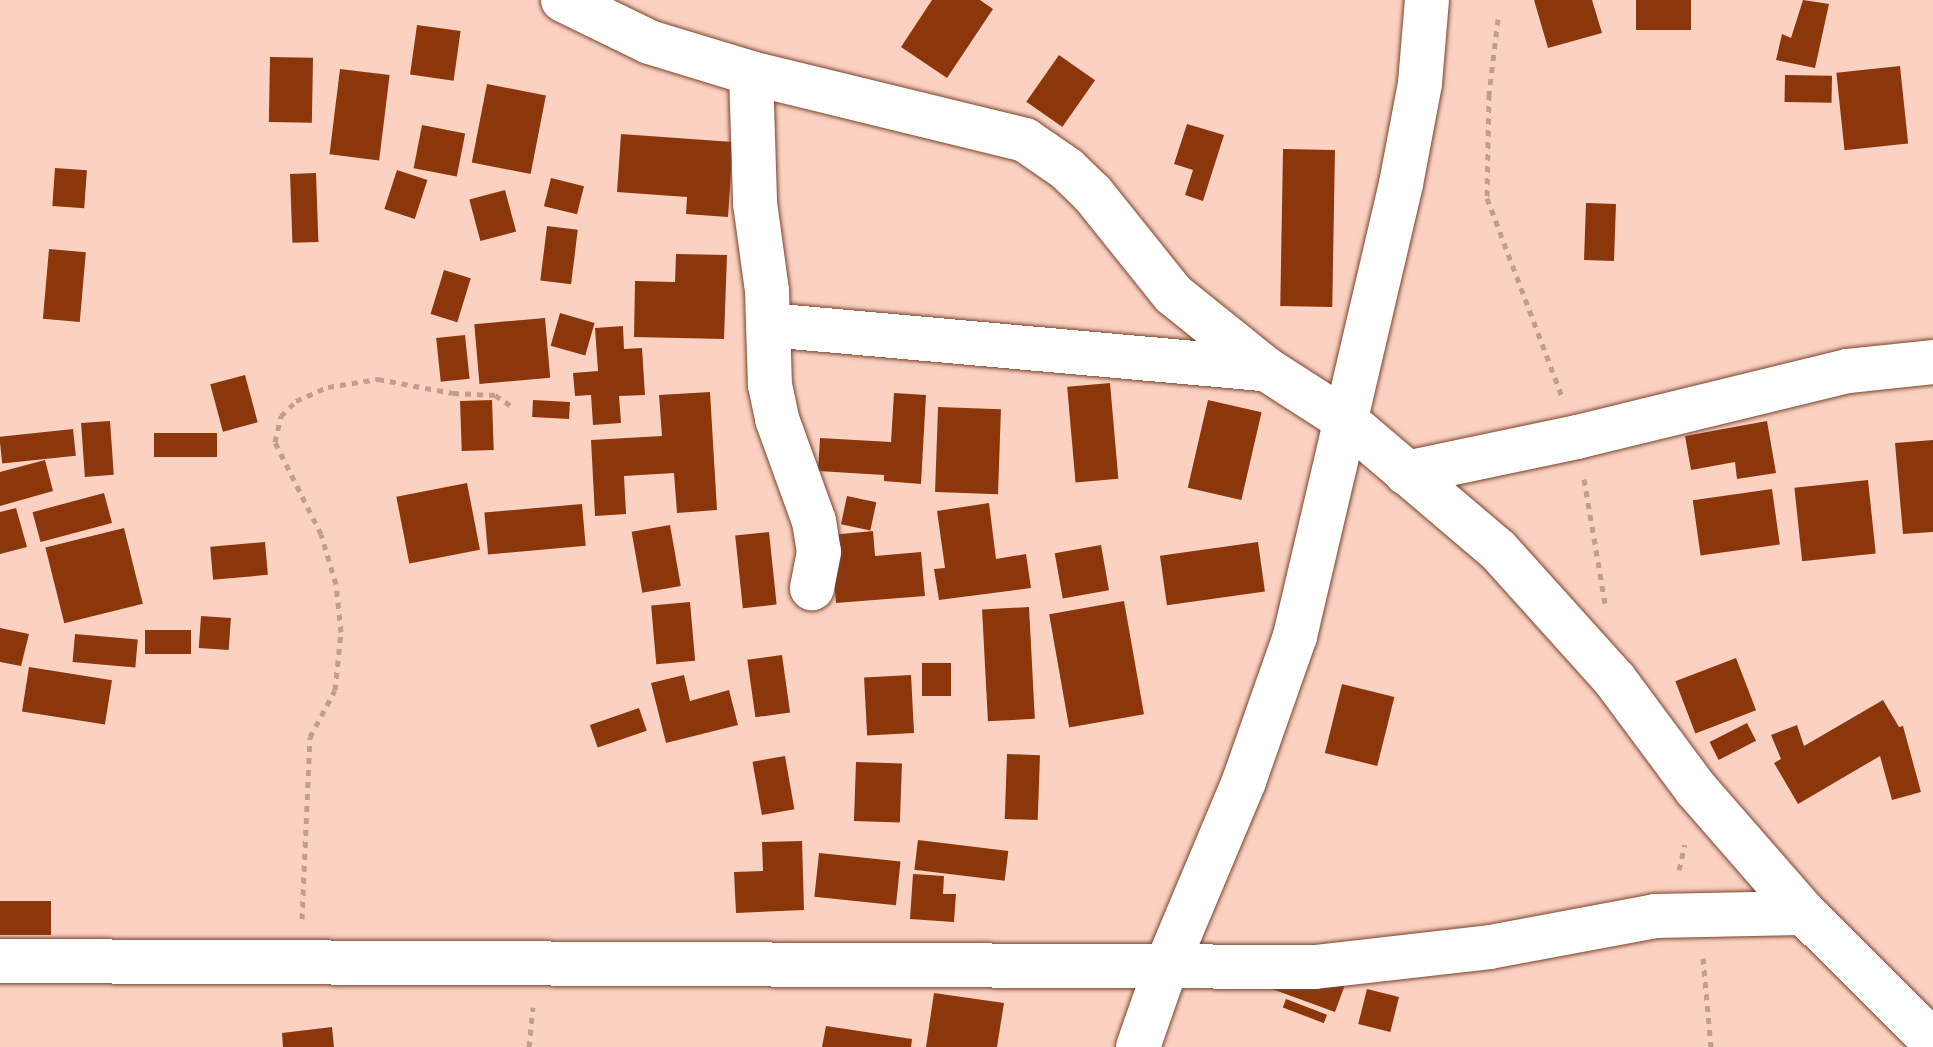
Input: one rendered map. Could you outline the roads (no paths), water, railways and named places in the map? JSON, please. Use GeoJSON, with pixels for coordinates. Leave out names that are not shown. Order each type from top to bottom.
{"type":"FeatureCollection","features":[{"type":"Feature","properties":{"kind":"street"},"geometry":{"type":"LineString","coordinates":[[563,0],[649,42],[751,73],[1025,140],[1067,169],[1092,193],[1173,294],[1266,369],[1344,419],[1498,550],[1615,680],[1696,789],[1804,913],[1933,1041]]}},
{"type":"Feature","properties":{"kind":"street"},"geometry":{"type":"LineString","coordinates":[[1138,1047],[1166,967],[1244,781],[1295,636],[1401,184],[1420,83],[1427,0]]}},
{"type":"Feature","properties":{"kind":"street"},"geometry":{"type":"LineString","coordinates":[[751,73],[755,203],[769,325],[770,385],[777,419],[814,521],[819,552],[812,588]]}},
{"type":"Feature","properties":{"kind":"street"},"geometry":{"type":"LineString","coordinates":[[769,325],[1266,369]]}},
{"type":"Feature","properties":{"kind":"street"},"geometry":{"type":"LineString","coordinates":[[1406,473],[1577,437],[1848,371],[1933,362]]}},
{"type":"Feature","properties":{"kind":"street"},"geometry":{"type":"LineString","coordinates":[[0,961],[1315,967],[1490,947],[1655,916],[1804,913]]}}]}
